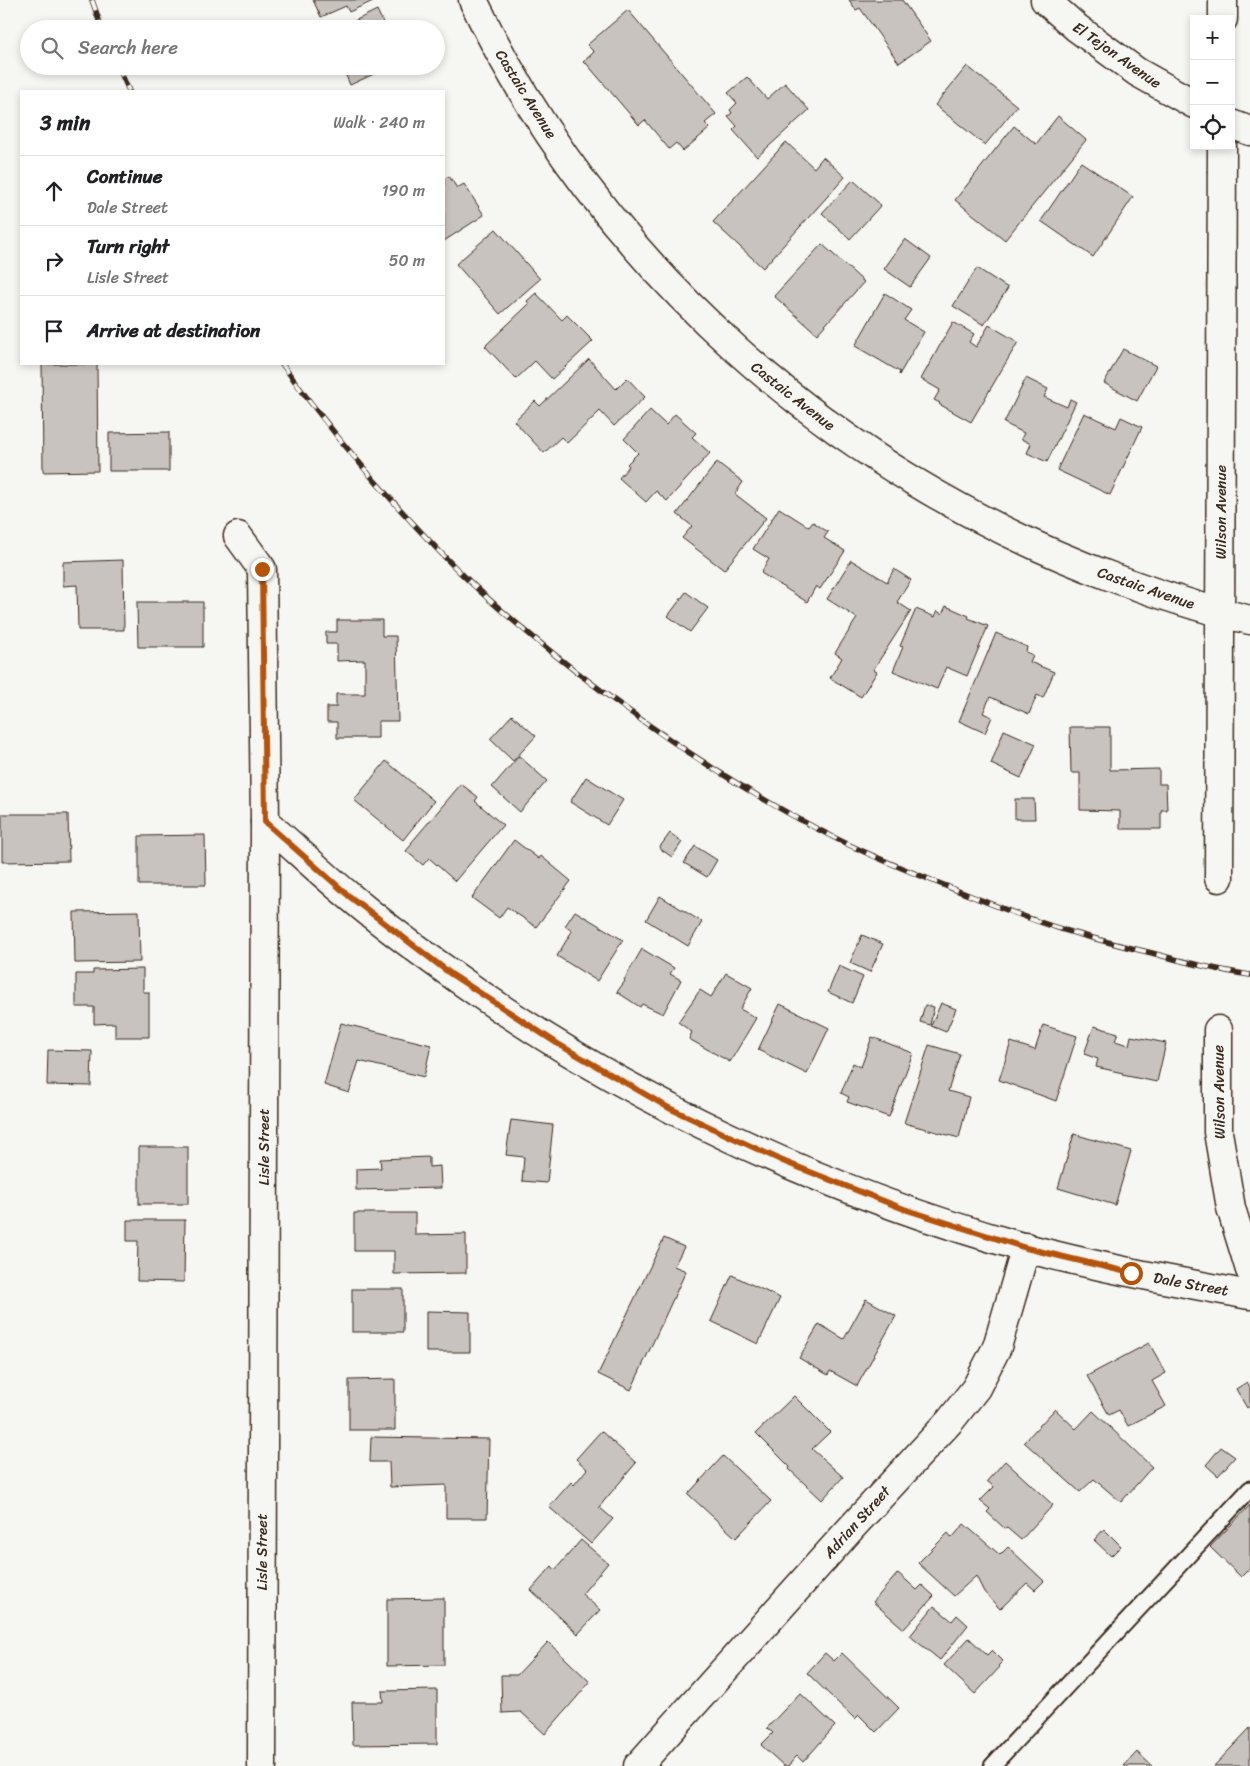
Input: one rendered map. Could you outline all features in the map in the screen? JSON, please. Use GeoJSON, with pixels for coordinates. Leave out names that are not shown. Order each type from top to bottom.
{"type":"FeatureCollection","features":[{"type":"Feature","properties":{"kind":"street","name":"Castaic Avenue"},"geometry":{"type":"LineString","coordinates":[[472,0],[488,32],[540,120],[600,204],[666,281],[739,353],[818,418],[878,459],[973,516],[1066,560],[1162,596],[1250,620]]}},
{"type":"Feature","properties":{"kind":"street","name":"El Tejon Avenue"},"geometry":{"type":"LineString","coordinates":[[1045,0],[1077,28],[1137,72],[1190,102]]}},
{"type":"Feature","properties":{"kind":"street"},"geometry":{"type":"LineString","coordinates":[[1223,0],[1223,15]]}},
{"type":"Feature","properties":{"kind":"street"},"geometry":{"type":"LineString","coordinates":[[1235,125],[1250,131]]}},
{"type":"Feature","properties":{"kind":"street","name":"Wilson Avenue"},"geometry":{"type":"LineString","coordinates":[[1219,878],[1222,150]]}},
{"type":"Feature","properties":{"kind":"street","name":"Lisle Street"},"geometry":{"type":"LineString","coordinates":[[238,536],[262,569],[265,822],[262,1766]]}},
{"type":"Feature","properties":{"kind":"street","name":"Dale Street"},"geometry":{"type":"LineString","coordinates":[[265,822],[349,896],[451,974],[558,1044],[669,1108],[785,1162],[896,1206],[1026,1248],[1131,1273],[1250,1295]]}},
{"type":"Feature","properties":{"kind":"street","name":"Wilson Avenue"},"geometry":{"type":"LineString","coordinates":[[1218,1030],[1218,1132],[1231,1208],[1250,1270]]}},
{"type":"Feature","properties":{"kind":"street","name":"Adrian Street"},"geometry":{"type":"LineString","coordinates":[[638,1766],[950,1421],[976,1388],[997,1347],[1026,1248]]}},
{"type":"Feature","properties":{"kind":"lane"},"geometry":{"type":"LineString","coordinates":[[992,1766],[1250,1489]]}},
{"type":"Feature","properties":{"kind":"building"},"geometry":{"type":"Polygon","coordinates":[[[313,0],[373,1],[349,12],[346,6],[321,17],[313,0]]]}},
{"type":"Feature","properties":{"kind":"building"},"geometry":{"type":"Polygon","coordinates":[[[849,0],[902,0],[931,41],[899,63],[860,8],[856,10],[849,0]]]}},
{"type":"Feature","properties":{"kind":"building"},"geometry":{"type":"Polygon","coordinates":[[[377,10],[382,20],[356,20],[377,10]]]}},
{"type":"Feature","properties":{"kind":"building"},"geometry":{"type":"Polygon","coordinates":[[[628,10],[716,114],[705,123],[710,128],[683,151],[676,143],[669,149],[645,120],[639,125],[586,63],[583,62],[594,52],[587,45],[628,10]]]}},
{"type":"Feature","properties":{"kind":"building"},"geometry":{"type":"Polygon","coordinates":[[[967,66],[1017,106],[985,145],[935,105],[967,66]]]}},
{"type":"Feature","properties":{"kind":"building"},"geometry":{"type":"Polygon","coordinates":[[[346,75],[372,75],[350,85],[346,75]]]}},
{"type":"Feature","properties":{"kind":"building"},"geometry":{"type":"Polygon","coordinates":[[[747,77],[767,99],[785,83],[809,110],[757,157],[733,130],[737,126],[728,116],[732,113],[730,110],[737,103],[728,93],[747,77]]]}},
{"type":"Feature","properties":{"kind":"building"},"geometry":{"type":"Polygon","coordinates":[[[1058,116],[1086,140],[1005,240],[955,200],[1014,126],[1036,144],[1058,116]]]}},
{"type":"Feature","properties":{"kind":"building"},"geometry":{"type":"Polygon","coordinates":[[[786,142],[814,168],[823,157],[845,177],[763,268],[713,222],[786,142]]]}},
{"type":"Feature","properties":{"kind":"building"},"geometry":{"type":"Polygon","coordinates":[[[1081,162],[1133,197],[1093,257],[1041,221],[1081,162]]]}},
{"type":"Feature","properties":{"kind":"building"},"geometry":{"type":"Polygon","coordinates":[[[449,176],[457,188],[464,184],[484,215],[445,240],[445,178],[449,176]]]}},
{"type":"Feature","properties":{"kind":"building"},"geometry":{"type":"Polygon","coordinates":[[[853,180],[881,205],[850,239],[822,213],[853,180]]]}},
{"type":"Feature","properties":{"kind":"building"},"geometry":{"type":"Polygon","coordinates":[[[496,229],[540,279],[500,314],[456,264],[496,229]]]}},
{"type":"Feature","properties":{"kind":"building"},"geometry":{"type":"Polygon","coordinates":[[[905,239],[931,258],[910,287],[884,269],[905,239]]]}},
{"type":"Feature","properties":{"kind":"building"},"geometry":{"type":"Polygon","coordinates":[[[822,244],[864,282],[817,334],[774,296],[822,244]]]}},
{"type":"Feature","properties":{"kind":"building"},"geometry":{"type":"Polygon","coordinates":[[[977,268],[1008,288],[984,325],[953,306],[977,268]]]}},
{"type":"Feature","properties":{"kind":"building"},"geometry":{"type":"Polygon","coordinates":[[[536,293],[562,320],[567,315],[593,341],[552,379],[535,361],[516,379],[485,346],[529,304],[527,301],[536,293]]]}},
{"type":"Feature","properties":{"kind":"building"},"geometry":{"type":"Polygon","coordinates":[[[885,293],[911,310],[904,320],[924,332],[899,375],[900,372],[855,346],[885,293]]]}},
{"type":"Feature","properties":{"kind":"building"},"geometry":{"type":"Polygon","coordinates":[[[953,322],[974,334],[969,342],[976,347],[989,325],[1018,342],[971,422],[934,400],[940,390],[921,379],[953,322]]]}},
{"type":"Feature","properties":{"kind":"building"},"geometry":{"type":"Polygon","coordinates":[[[1123,349],[1156,366],[1137,401],[1104,383],[1123,349]]]}},
{"type":"Feature","properties":{"kind":"building"},"geometry":{"type":"Polygon","coordinates":[[[589,359],[616,389],[627,378],[645,397],[614,426],[600,411],[567,443],[561,437],[544,453],[514,421],[535,401],[540,406],[589,359]]]}},
{"type":"Feature","properties":{"kind":"building"},"geometry":{"type":"Polygon","coordinates":[[[42,365],[97,365],[98,471],[43,472],[42,365]]]}},
{"type":"Feature","properties":{"kind":"building"},"geometry":{"type":"Polygon","coordinates":[[[1026,378],[1048,389],[1044,397],[1067,407],[1070,399],[1076,402],[1047,462],[1027,453],[1031,444],[1021,439],[1024,433],[1004,423],[1026,378]]]}},
{"type":"Feature","properties":{"kind":"building"},"geometry":{"type":"Polygon","coordinates":[[[650,410],[666,425],[675,414],[696,433],[692,437],[710,453],[667,501],[656,491],[646,502],[619,478],[629,466],[627,464],[638,453],[624,439],[650,410]]]}},
{"type":"Feature","properties":{"kind":"building"},"geometry":{"type":"Polygon","coordinates":[[[1084,413],[1116,428],[1121,417],[1142,427],[1110,495],[1057,470],[1084,413]]]}},
{"type":"Feature","properties":{"kind":"building"},"geometry":{"type":"Polygon","coordinates":[[[169,432],[169,471],[109,471],[109,433],[169,432]]]}},
{"type":"Feature","properties":{"kind":"building"},"geometry":{"type":"Polygon","coordinates":[[[717,462],[743,482],[735,494],[766,518],[724,570],[682,538],[692,526],[677,514],[717,462]]]}},
{"type":"Feature","properties":{"kind":"building"},"geometry":{"type":"Polygon","coordinates":[[[779,508],[809,527],[813,522],[828,532],[824,538],[845,551],[820,589],[816,586],[807,602],[761,573],[769,559],[753,549],[779,508]]]}},
{"type":"Feature","properties":{"kind":"building"},"geometry":{"type":"Polygon","coordinates":[[[123,560],[124,630],[78,630],[77,585],[63,586],[63,562],[123,560]]]}},
{"type":"Feature","properties":{"kind":"building"},"geometry":{"type":"Polygon","coordinates":[[[851,560],[887,582],[894,569],[911,580],[897,602],[911,611],[873,670],[877,672],[861,697],[830,678],[842,658],[835,653],[857,618],[827,599],[851,560]]]}},
{"type":"Feature","properties":{"kind":"building"},"geometry":{"type":"Polygon","coordinates":[[[686,592],[708,608],[690,632],[668,616],[686,592]]]}},
{"type":"Feature","properties":{"kind":"building"},"geometry":{"type":"Polygon","coordinates":[[[137,602],[203,602],[203,647],[138,647],[137,602]]]}},
{"type":"Feature","properties":{"kind":"building"},"geometry":{"type":"Polygon","coordinates":[[[946,606],[988,626],[967,676],[946,667],[937,689],[893,671],[903,647],[900,646],[916,609],[935,617],[937,611],[942,614],[946,606]]]}},
{"type":"Feature","properties":{"kind":"building"},"geometry":{"type":"Polygon","coordinates":[[[337,620],[382,620],[382,636],[396,636],[398,721],[378,721],[378,738],[337,738],[337,722],[327,722],[327,707],[336,707],[336,694],[365,694],[365,660],[337,661],[337,644],[326,644],[326,632],[337,632],[337,620]]]}},
{"type":"Feature","properties":{"kind":"building"},"geometry":{"type":"Polygon","coordinates":[[[996,633],[1027,647],[1026,652],[1033,655],[1030,662],[1054,672],[1043,698],[1037,695],[1029,714],[990,697],[983,713],[992,717],[985,733],[959,721],[996,633]]]}},
{"type":"Feature","properties":{"kind":"building"},"geometry":{"type":"Polygon","coordinates":[[[512,715],[536,736],[513,761],[490,739],[512,715]]]}},
{"type":"Feature","properties":{"kind":"building"},"geometry":{"type":"Polygon","coordinates":[[[1070,727],[1110,727],[1110,770],[1159,769],[1159,784],[1166,784],[1167,810],[1161,810],[1161,829],[1120,829],[1120,811],[1080,810],[1080,773],[1071,773],[1070,727]]]}},
{"type":"Feature","properties":{"kind":"building"},"geometry":{"type":"Polygon","coordinates":[[[1004,730],[1036,744],[1021,778],[991,764],[1004,730]]]}},
{"type":"Feature","properties":{"kind":"building"},"geometry":{"type":"Polygon","coordinates":[[[519,756],[547,781],[520,812],[492,787],[519,756]]]}},
{"type":"Feature","properties":{"kind":"building"},"geometry":{"type":"Polygon","coordinates":[[[386,761],[434,801],[403,840],[354,800],[386,761]]]}},
{"type":"Feature","properties":{"kind":"building"},"geometry":{"type":"Polygon","coordinates":[[[586,777],[623,800],[607,825],[570,802],[586,777]]]}},
{"type":"Feature","properties":{"kind":"building"},"geometry":{"type":"Polygon","coordinates":[[[461,784],[478,797],[475,801],[503,825],[455,881],[429,858],[423,865],[406,851],[461,784]]]}},
{"type":"Feature","properties":{"kind":"building"},"geometry":{"type":"Polygon","coordinates":[[[1015,799],[1034,799],[1035,819],[1015,819],[1015,799]]]}},
{"type":"Feature","properties":{"kind":"building"},"geometry":{"type":"Polygon","coordinates":[[[2,814],[68,814],[69,861],[2,862],[2,814]]]}},
{"type":"Feature","properties":{"kind":"building"},"geometry":{"type":"Polygon","coordinates":[[[670,833],[682,842],[672,857],[659,848],[670,833]]]}},
{"type":"Feature","properties":{"kind":"building"},"geometry":{"type":"Polygon","coordinates":[[[205,835],[206,885],[139,885],[139,836],[205,835]]]}},
{"type":"Feature","properties":{"kind":"building"},"geometry":{"type":"Polygon","coordinates":[[[514,840],[539,859],[541,856],[571,881],[536,927],[507,907],[499,918],[472,898],[514,840]]]}},
{"type":"Feature","properties":{"kind":"building"},"geometry":{"type":"Polygon","coordinates":[[[695,846],[717,860],[707,877],[684,863],[695,846]]]}},
{"type":"Feature","properties":{"kind":"building"},"geometry":{"type":"Polygon","coordinates":[[[660,896],[702,922],[688,946],[646,920],[660,896]]]}},
{"type":"Feature","properties":{"kind":"building"},"geometry":{"type":"Polygon","coordinates":[[[139,911],[140,962],[75,963],[74,912],[139,911]]]}},
{"type":"Feature","properties":{"kind":"building"},"geometry":{"type":"Polygon","coordinates":[[[575,911],[623,940],[597,981],[557,956],[572,931],[565,926],[575,911]]]}},
{"type":"Feature","properties":{"kind":"building"},"geometry":{"type":"Polygon","coordinates":[[[862,935],[883,944],[870,972],[850,963],[862,935]]]}},
{"type":"Feature","properties":{"kind":"building"},"geometry":{"type":"Polygon","coordinates":[[[642,949],[674,968],[670,974],[681,980],[663,1014],[642,1004],[640,1007],[617,992],[642,949]]]}},
{"type":"Feature","properties":{"kind":"building"},"geometry":{"type":"Polygon","coordinates":[[[839,966],[863,977],[852,1003],[828,992],[839,966]]]}},
{"type":"Feature","properties":{"kind":"building"},"geometry":{"type":"Polygon","coordinates":[[[143,969],[143,992],[149,992],[149,1037],[115,1037],[115,1023],[94,1024],[94,1007],[76,1007],[76,974],[93,974],[93,970],[143,969]]]}},
{"type":"Feature","properties":{"kind":"building"},"geometry":{"type":"Polygon","coordinates":[[[726,973],[752,988],[740,1009],[756,1018],[730,1062],[689,1039],[692,1032],[678,1022],[700,990],[711,997],[726,973]]]}},
{"type":"Feature","properties":{"kind":"building"},"geometry":{"type":"Polygon","coordinates":[[[941,1003],[956,1009],[946,1032],[931,1026],[941,1003]]]}},
{"type":"Feature","properties":{"kind":"building"},"geometry":{"type":"Polygon","coordinates":[[[780,1004],[829,1028],[807,1074],[758,1050],[780,1004]]]}},
{"type":"Feature","properties":{"kind":"building"},"geometry":{"type":"Polygon","coordinates":[[[925,1005],[934,1007],[930,1025],[920,1022],[925,1005]]]}},
{"type":"Feature","properties":{"kind":"building"},"geometry":{"type":"Polygon","coordinates":[[[341,1023],[431,1045],[424,1077],[359,1061],[349,1093],[324,1085],[341,1023]]]}},
{"type":"Feature","properties":{"kind":"building"},"geometry":{"type":"Polygon","coordinates":[[[1043,1025],[1077,1036],[1056,1101],[999,1080],[1011,1042],[1035,1050],[1043,1025]]]}},
{"type":"Feature","properties":{"kind":"building"},"geometry":{"type":"Polygon","coordinates":[[[1094,1026],[1118,1033],[1115,1041],[1129,1045],[1131,1036],[1166,1043],[1157,1082],[1122,1075],[1123,1073],[1096,1067],[1098,1059],[1084,1054],[1094,1026]]]}},
{"type":"Feature","properties":{"kind":"building"},"geometry":{"type":"Polygon","coordinates":[[[872,1037],[913,1053],[889,1117],[847,1102],[849,1097],[841,1093],[853,1063],[861,1067],[872,1037]]]}},
{"type":"Feature","properties":{"kind":"building"},"geometry":{"type":"Polygon","coordinates":[[[929,1045],[960,1054],[948,1091],[969,1097],[959,1138],[904,1123],[929,1045]]]}},
{"type":"Feature","properties":{"kind":"building"},"geometry":{"type":"Polygon","coordinates":[[[48,1050],[92,1051],[91,1086],[47,1085],[48,1050]]]}},
{"type":"Feature","properties":{"kind":"building"},"geometry":{"type":"Polygon","coordinates":[[[511,1120],[553,1125],[547,1183],[522,1181],[524,1157],[506,1155],[511,1120]]]}},
{"type":"Feature","properties":{"kind":"building"},"geometry":{"type":"Polygon","coordinates":[[[1074,1134],[1131,1151],[1115,1205],[1058,1188],[1074,1134]]]}},
{"type":"Feature","properties":{"kind":"building"},"geometry":{"type":"Polygon","coordinates":[[[139,1147],[188,1147],[188,1204],[139,1204],[139,1147]]]}},
{"type":"Feature","properties":{"kind":"building"},"geometry":{"type":"Polygon","coordinates":[[[429,1157],[429,1167],[440,1166],[441,1188],[356,1190],[356,1169],[381,1168],[380,1159],[429,1157]]]}},
{"type":"Feature","properties":{"kind":"building"},"geometry":{"type":"Polygon","coordinates":[[[354,1213],[415,1213],[415,1235],[466,1234],[466,1273],[394,1274],[394,1251],[354,1251],[354,1213]]]}},
{"type":"Feature","properties":{"kind":"building"},"geometry":{"type":"Polygon","coordinates":[[[127,1220],[185,1220],[184,1282],[137,1281],[138,1241],[127,1241],[127,1220]]]}},
{"type":"Feature","properties":{"kind":"building"},"geometry":{"type":"Polygon","coordinates":[[[664,1238],[684,1247],[674,1266],[686,1271],[631,1390],[598,1374],[664,1238]]]}},
{"type":"Feature","properties":{"kind":"building"},"geometry":{"type":"Polygon","coordinates":[[[732,1275],[780,1298],[758,1344],[711,1321],[732,1275]]]}},
{"type":"Feature","properties":{"kind":"building"},"geometry":{"type":"Polygon","coordinates":[[[352,1289],[403,1289],[403,1332],[352,1332],[352,1289]]]}},
{"type":"Feature","properties":{"kind":"building"},"geometry":{"type":"Polygon","coordinates":[[[866,1299],[896,1316],[857,1386],[830,1371],[828,1375],[799,1358],[819,1324],[844,1339],[866,1299]]]}},
{"type":"Feature","properties":{"kind":"building"},"geometry":{"type":"Polygon","coordinates":[[[426,1311],[470,1312],[470,1352],[426,1352],[426,1311]]]}},
{"type":"Feature","properties":{"kind":"building"},"geometry":{"type":"Polygon","coordinates":[[[1149,1343],[1166,1373],[1152,1381],[1166,1406],[1128,1426],[1119,1410],[1109,1415],[1087,1376],[1149,1343]]]}},
{"type":"Feature","properties":{"kind":"building"},"geometry":{"type":"Polygon","coordinates":[[[395,1379],[395,1430],[349,1430],[349,1380],[395,1379]]]}},
{"type":"Feature","properties":{"kind":"building"},"geometry":{"type":"Polygon","coordinates":[[[1247,1382],[1250,1387],[1250,1406],[1247,1408],[1236,1389],[1247,1382]]]}},
{"type":"Feature","properties":{"kind":"building"},"geometry":{"type":"Polygon","coordinates":[[[794,1396],[830,1432],[812,1449],[843,1477],[822,1500],[789,1469],[790,1467],[756,1433],[794,1396]]]}},
{"type":"Feature","properties":{"kind":"building"},"geometry":{"type":"Polygon","coordinates":[[[1055,1409],[1076,1429],[1093,1411],[1152,1467],[1121,1502],[1094,1479],[1080,1492],[1024,1442],[1055,1409]]]}},
{"type":"Feature","properties":{"kind":"building"},"geometry":{"type":"Polygon","coordinates":[[[601,1431],[636,1463],[599,1507],[613,1519],[591,1544],[549,1507],[571,1482],[574,1485],[587,1469],[576,1459],[601,1431]]]}},
{"type":"Feature","properties":{"kind":"building"},"geometry":{"type":"Polygon","coordinates":[[[371,1437],[489,1439],[487,1518],[446,1518],[446,1485],[390,1487],[389,1462],[370,1462],[371,1437]]]}},
{"type":"Feature","properties":{"kind":"building"},"geometry":{"type":"Polygon","coordinates":[[[1221,1447],[1235,1457],[1218,1476],[1206,1465],[1221,1447]]]}},
{"type":"Feature","properties":{"kind":"building"},"geometry":{"type":"Polygon","coordinates":[[[723,1456],[771,1501],[736,1538],[688,1494],[723,1456]]]}},
{"type":"Feature","properties":{"kind":"building"},"geometry":{"type":"Polygon","coordinates":[[[1005,1461],[1053,1505],[1021,1540],[1007,1528],[1005,1529],[987,1512],[990,1509],[980,1501],[994,1487],[987,1481],[1005,1461]]]}},
{"type":"Feature","properties":{"kind":"building"},"geometry":{"type":"Polygon","coordinates":[[[1250,1505],[1250,1568],[1241,1577],[1210,1547],[1250,1505]]]}},
{"type":"Feature","properties":{"kind":"building"},"geometry":{"type":"Polygon","coordinates":[[[964,1524],[1000,1555],[1008,1547],[1044,1581],[1035,1590],[1027,1583],[1000,1609],[984,1592],[976,1576],[954,1596],[918,1563],[948,1533],[952,1538],[964,1524]]]}},
{"type":"Feature","properties":{"kind":"building"},"geometry":{"type":"Polygon","coordinates":[[[1104,1529],[1121,1546],[1111,1556],[1094,1540],[1104,1529]]]}},
{"type":"Feature","properties":{"kind":"building"},"geometry":{"type":"Polygon","coordinates":[[[581,1540],[608,1563],[582,1594],[600,1610],[578,1634],[531,1590],[552,1566],[555,1570],[581,1540]]]}},
{"type":"Feature","properties":{"kind":"building"},"geometry":{"type":"Polygon","coordinates":[[[898,1573],[917,1590],[922,1585],[934,1596],[904,1629],[873,1602],[898,1573]]]}},
{"type":"Feature","properties":{"kind":"building"},"geometry":{"type":"Polygon","coordinates":[[[444,1598],[444,1665],[387,1666],[387,1599],[444,1598]]]}},
{"type":"Feature","properties":{"kind":"building"},"geometry":{"type":"Polygon","coordinates":[[[934,1606],[952,1621],[957,1615],[968,1625],[940,1660],[910,1636],[934,1606]]]}},
{"type":"Feature","properties":{"kind":"building"},"geometry":{"type":"Polygon","coordinates":[[[969,1638],[987,1655],[992,1650],[1003,1661],[998,1666],[1000,1667],[975,1694],[944,1665],[969,1638]]]}},
{"type":"Feature","properties":{"kind":"building"},"geometry":{"type":"Polygon","coordinates":[[[548,1642],[590,1682],[545,1734],[521,1712],[502,1713],[501,1675],[517,1675],[548,1642]]]}},
{"type":"Feature","properties":{"kind":"building"},"geometry":{"type":"Polygon","coordinates":[[[825,1653],[834,1661],[842,1653],[899,1708],[876,1732],[859,1715],[855,1719],[807,1673],[825,1653]]]}},
{"type":"Feature","properties":{"kind":"building"},"geometry":{"type":"Polygon","coordinates":[[[437,1690],[437,1744],[353,1745],[352,1702],[383,1702],[382,1691],[437,1690]]]}},
{"type":"Feature","properties":{"kind":"building"},"geometry":{"type":"Polygon","coordinates":[[[800,1693],[835,1726],[803,1762],[797,1756],[788,1766],[784,1766],[761,1745],[773,1733],[767,1728],[800,1693]]]}},
{"type":"Feature","properties":{"kind":"building"},"geometry":{"type":"Polygon","coordinates":[[[1250,1728],[1250,1766],[1214,1766],[1250,1728]]]}},
{"type":"Feature","properties":{"kind":"building"},"geometry":{"type":"Polygon","coordinates":[[[1137,1752],[1152,1766],[1124,1766],[1137,1752]]]}},
{"type":"Feature","properties":{"kind":"railway"},"geometry":{"type":"LineString","coordinates":[[92,0],[99,20]]}},
{"type":"Feature","properties":{"kind":"railway"},"geometry":{"type":"LineString","coordinates":[[122,75],[129,90]]}},
{"type":"Feature","properties":{"kind":"railway"},"geometry":{"type":"LineString","coordinates":[[283,365],[338,438],[378,485],[420,531],[473,584],[540,643],[605,694],[734,782],[802,821],[851,846],[1008,911],[1106,942],[1201,966],[1250,975]]}},
{"type":"Feature","properties":{"kind":"route"},"geometry":{"type":"LineString","coordinates":[[262,569],[265,822],[349,896],[451,974],[558,1044],[669,1108],[785,1162],[904,1209],[1026,1248],[1131,1273]]}}]}
